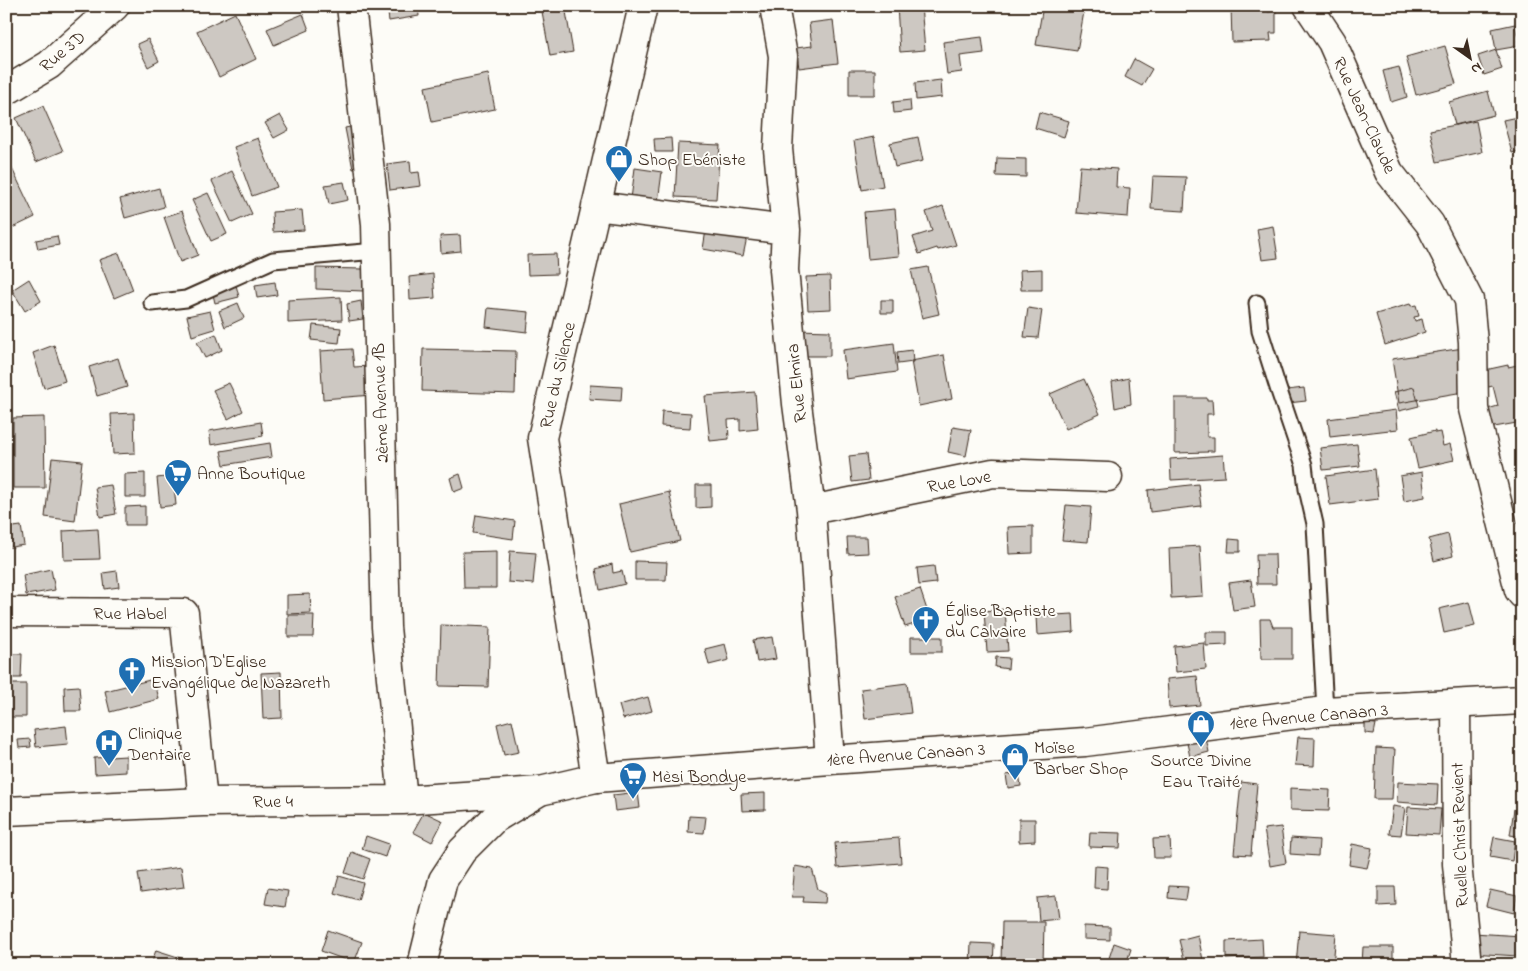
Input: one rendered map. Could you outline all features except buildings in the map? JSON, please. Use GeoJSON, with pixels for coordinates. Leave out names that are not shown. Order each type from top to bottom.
{"type":"FeatureCollection","features":[{"type":"Feature","properties":{"kind":"street","name":"Rue 3D"},"geometry":{"type":"LineString","coordinates":[[6,92],[49,65],[115,6]]}},
{"type":"Feature","properties":{"kind":"street","name":"2ème Avenue 1B"},"geometry":{"type":"LineString","coordinates":[[351,6],[376,224],[386,627],[403,800]]}},
{"type":"Feature","properties":{"kind":"street","name":"Rue du Silence"},"geometry":{"type":"LineString","coordinates":[[596,778],[542,438],[643,6]]}},
{"type":"Feature","properties":{"kind":"street","name":"Rue Elmira"},"geometry":{"type":"LineString","coordinates":[[774,6],[783,56],[778,149],[786,230],[784,270],[797,404],[811,510],[830,760]]}},
{"type":"Feature","properties":{"kind":"street","name":"Rue Jean-Claude"},"geometry":{"type":"LineString","coordinates":[[1308,6],[1332,42],[1389,172],[1430,224],[1469,300],[1473,342],[1474,409],[1519,590],[1522,594]]}},
{"type":"Feature","properties":{"kind":"street"},"geometry":{"type":"LineString","coordinates":[[596,206],[786,230]]}},
{"type":"Feature","properties":{"kind":"street","name":"Rue Love"},"geometry":{"type":"LineString","coordinates":[[811,510],[993,473],[1108,477]]}},
{"type":"Feature","properties":{"kind":"street","name":"Rue Habel"},"geometry":{"type":"LineString","coordinates":[[6,612],[184,613],[203,802]]}},
{"type":"Feature","properties":{"kind":"street","name":"1ère Avenue Canaan 3"},"geometry":{"type":"LineString","coordinates":[[422,965],[443,880],[462,851],[494,819],[540,791],[596,778],[1085,742],[1325,711],[1522,700]]}},
{"type":"Feature","properties":{"kind":"street","name":"Ruelle Christ Revient"},"geometry":{"type":"LineString","coordinates":[[1456,705],[1457,864],[1467,965]]}},
{"type":"Feature","properties":{"kind":"street","name":"Rue 4"},"geometry":{"type":"LineString","coordinates":[[6,811],[203,802],[403,800],[540,791]]}},
{"type":"Feature","properties":{"kind":"lane"},"geometry":{"type":"LineString","coordinates":[[152,304],[186,299],[272,260],[376,251]]}},
{"type":"Feature","properties":{"kind":"lane"},"geometry":{"type":"LineString","coordinates":[[1257,303],[1260,331],[1304,465],[1315,524],[1325,711]]}},
{"type":"Feature","properties":{"kind":"place","name":"Shop Ebéniste"},"geometry":{"type":"Point","coordinates":[619,183]}},
{"type":"Feature","properties":{"kind":"place","name":"Anne Boutique"},"geometry":{"type":"Point","coordinates":[178,497]}},
{"type":"Feature","properties":{"kind":"place","name":"Église Baptiste du Calvaire"},"geometry":{"type":"Point","coordinates":[926,644]}},
{"type":"Feature","properties":{"kind":"place","name":"Mission D'Eglise Evangélique de Nazareth"},"geometry":{"type":"Point","coordinates":[132,695]}},
{"type":"Feature","properties":{"kind":"place","name":"Source Divine Eau Traité"},"geometry":{"type":"Point","coordinates":[1201,748]}},
{"type":"Feature","properties":{"kind":"place","name":"Clinique Dentaire"},"geometry":{"type":"Point","coordinates":[109,767]}},
{"type":"Feature","properties":{"kind":"place","name":"Moïse Barber Shop"},"geometry":{"type":"Point","coordinates":[1015,781]}},
{"type":"Feature","properties":{"kind":"place","name":"Mèsi Bondye"},"geometry":{"type":"Point","coordinates":[633,800]}}]}
